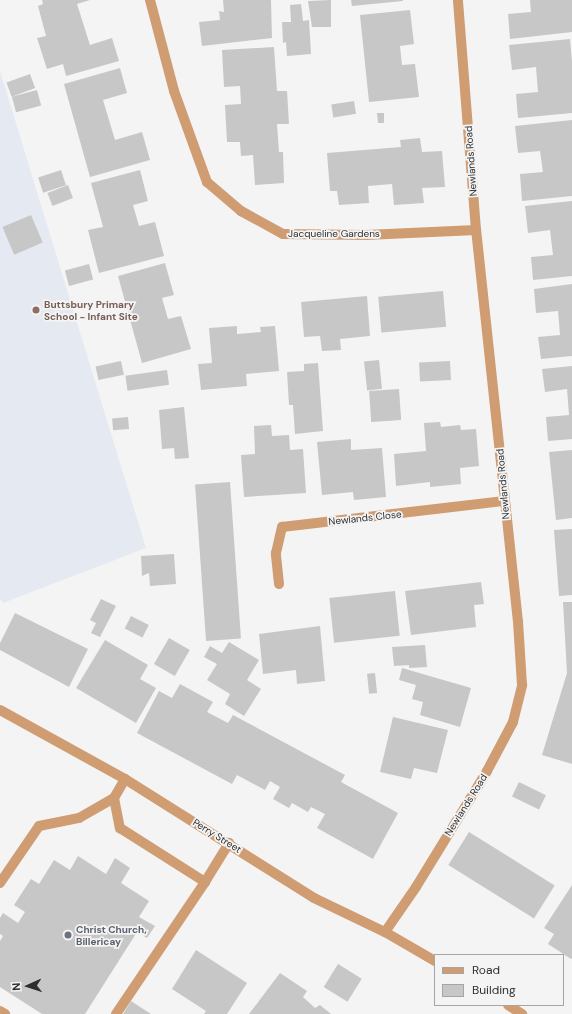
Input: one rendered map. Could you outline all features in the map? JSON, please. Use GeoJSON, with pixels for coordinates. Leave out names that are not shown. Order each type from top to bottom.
{"type":"FeatureCollection","features":[{"type":"Feature","properties":{"kind":"street","name":"Jacqueline Gardens"},"geometry":{"type":"LineString","coordinates":[[150,0],[174,91],[207,182],[241,211],[283,234],[366,236],[476,230]]}},
{"type":"Feature","properties":{"kind":"street","name":"Newlands Road"},"geometry":{"type":"LineString","coordinates":[[385,932],[416,887],[487,771],[513,722],[522,685],[518,622],[476,230],[458,0]]}},
{"type":"Feature","properties":{"kind":"street","name":"Newlands Close"},"geometry":{"type":"LineString","coordinates":[[278,584],[276,553],[282,527],[504,501]]}},
{"type":"Feature","properties":{"kind":"street","name":"Perry Street"},"geometry":{"type":"LineString","coordinates":[[0,710],[125,779],[229,843],[314,898],[385,932],[434,960]]}},
{"type":"Feature","properties":{"kind":"street"},"geometry":{"type":"LineString","coordinates":[[0,883],[39,826],[79,818],[114,798],[125,779]]}},
{"type":"Feature","properties":{"kind":"street"},"geometry":{"type":"LineString","coordinates":[[114,798],[120,828],[205,882]]}},
{"type":"Feature","properties":{"kind":"street"},"geometry":{"type":"LineString","coordinates":[[116,1014],[205,882],[229,843]]}},
{"type":"Feature","properties":{"kind":"street"},"geometry":{"type":"LineString","coordinates":[[510,1006],[522,1014]]}},
{"type":"Feature","properties":{"kind":"street"},"geometry":{"type":"LineString","coordinates":[[0,1011],[5,1014]]}},
{"type":"Feature","properties":{"kind":"shaded area","name":"Buttsbury Primary School - Infant Site"},"geometry":{"type":"Polygon","coordinates":[[[0,71],[146,548],[3,603],[0,599],[0,71]]]}},
{"type":"Feature","properties":{"kind":"building"},"geometry":{"type":"Polygon","coordinates":[[[42,0],[90,0],[77,4],[90,45],[112,38],[119,61],[66,76],[63,64],[47,69],[37,38],[46,36],[38,6],[43,4],[42,0]]]}},
{"type":"Feature","properties":{"kind":"building"},"geometry":{"type":"Polygon","coordinates":[[[223,0],[271,0],[272,38],[202,46],[199,22],[220,20],[219,11],[224,12],[223,0]]]}},
{"type":"Feature","properties":{"kind":"building"},"geometry":{"type":"Polygon","coordinates":[[[331,0],[331,27],[312,27],[308,1],[331,0]]]}},
{"type":"Feature","properties":{"kind":"building"},"geometry":{"type":"Polygon","coordinates":[[[351,0],[403,0],[403,1],[352,6],[351,0]]]}},
{"type":"Feature","properties":{"kind":"building"},"geometry":{"type":"Polygon","coordinates":[[[530,0],[572,0],[572,32],[510,39],[508,14],[531,12],[530,0]]]}},
{"type":"Feature","properties":{"kind":"building"},"geometry":{"type":"Polygon","coordinates":[[[301,4],[303,21],[309,20],[311,54],[287,56],[286,42],[283,43],[282,22],[291,22],[290,5],[301,4]]]}},
{"type":"Feature","properties":{"kind":"building"},"geometry":{"type":"Polygon","coordinates":[[[410,10],[414,44],[400,46],[402,65],[415,64],[419,97],[369,102],[360,15],[410,10]]]}},
{"type":"Feature","properties":{"kind":"building"},"geometry":{"type":"Polygon","coordinates":[[[570,39],[572,61],[572,113],[518,118],[516,94],[538,92],[536,67],[512,70],[509,45],[570,39]]]}},
{"type":"Feature","properties":{"kind":"building"},"geometry":{"type":"Polygon","coordinates":[[[274,47],[277,91],[287,91],[289,124],[277,124],[279,152],[283,152],[284,183],[255,185],[253,155],[241,156],[240,142],[227,142],[225,105],[241,104],[240,86],[224,87],[222,50],[274,47]]]}},
{"type":"Feature","properties":{"kind":"building"},"geometry":{"type":"Polygon","coordinates":[[[120,68],[127,93],[103,100],[115,140],[142,132],[150,160],[90,177],[64,84],[120,68]]]}},
{"type":"Feature","properties":{"kind":"building"},"geometry":{"type":"Polygon","coordinates":[[[30,74],[35,88],[12,97],[7,83],[30,74]]]}},
{"type":"Feature","properties":{"kind":"building"},"geometry":{"type":"Polygon","coordinates":[[[37,90],[41,105],[16,112],[12,97],[37,90]]]}},
{"type":"Feature","properties":{"kind":"building"},"geometry":{"type":"Polygon","coordinates":[[[354,101],[356,114],[333,117],[331,105],[354,101]]]}},
{"type":"Feature","properties":{"kind":"building"},"geometry":{"type":"Polygon","coordinates":[[[377,113],[384,113],[384,123],[378,123],[377,113]]]}},
{"type":"Feature","properties":{"kind":"building"},"geometry":{"type":"Polygon","coordinates":[[[572,120],[572,196],[522,201],[520,174],[543,172],[540,151],[518,153],[515,126],[572,120]]]}},
{"type":"Feature","properties":{"kind":"building"},"geometry":{"type":"Polygon","coordinates":[[[420,138],[422,152],[442,151],[445,187],[422,188],[424,203],[394,205],[392,184],[368,186],[369,203],[339,205],[337,191],[330,191],[327,153],[401,147],[400,140],[420,138]]]}},
{"type":"Feature","properties":{"kind":"building"},"geometry":{"type":"Polygon","coordinates":[[[61,170],[66,185],[43,193],[38,177],[61,170]]]}},
{"type":"Feature","properties":{"kind":"building"},"geometry":{"type":"Polygon","coordinates":[[[140,170],[148,201],[133,205],[139,226],[155,222],[164,256],[99,273],[88,230],[103,227],[91,183],[140,170]]]}},
{"type":"Feature","properties":{"kind":"building"},"geometry":{"type":"Polygon","coordinates":[[[68,185],[73,198],[52,206],[47,193],[68,185]]]}},
{"type":"Feature","properties":{"kind":"building"},"geometry":{"type":"Polygon","coordinates":[[[572,201],[572,276],[533,280],[531,257],[553,255],[550,230],[528,233],[525,206],[572,201]]]}},
{"type":"Feature","properties":{"kind":"building"},"geometry":{"type":"Polygon","coordinates":[[[31,215],[43,243],[14,255],[2,227],[31,215]]]}},
{"type":"Feature","properties":{"kind":"building"},"geometry":{"type":"Polygon","coordinates":[[[165,263],[174,295],[162,298],[168,319],[181,316],[191,349],[142,363],[118,276],[165,263]]]}},
{"type":"Feature","properties":{"kind":"building"},"geometry":{"type":"Polygon","coordinates":[[[89,264],[93,279],[69,286],[65,270],[89,264]]]}},
{"type":"Feature","properties":{"kind":"building"},"geometry":{"type":"Polygon","coordinates":[[[572,284],[572,356],[541,359],[538,337],[560,335],[558,311],[536,313],[534,289],[572,284]]]}},
{"type":"Feature","properties":{"kind":"building"},"geometry":{"type":"Polygon","coordinates":[[[443,291],[446,327],[381,333],[378,297],[443,291]]]}},
{"type":"Feature","properties":{"kind":"building"},"geometry":{"type":"Polygon","coordinates":[[[367,296],[370,336],[340,339],[341,350],[322,351],[320,336],[304,337],[301,302],[367,296]]]}},
{"type":"Feature","properties":{"kind":"building"},"geometry":{"type":"Polygon","coordinates":[[[237,326],[237,334],[261,332],[260,327],[275,326],[279,371],[246,374],[247,386],[201,390],[198,364],[212,363],[209,328],[237,326]]]}},
{"type":"Feature","properties":{"kind":"building"},"geometry":{"type":"Polygon","coordinates":[[[379,360],[382,389],[367,390],[364,362],[379,360]]]}},
{"type":"Feature","properties":{"kind":"building"},"geometry":{"type":"Polygon","coordinates":[[[121,361],[124,375],[98,380],[96,366],[121,361]]]}},
{"type":"Feature","properties":{"kind":"building"},"geometry":{"type":"Polygon","coordinates":[[[450,361],[451,380],[420,382],[419,363],[450,361]]]}},
{"type":"Feature","properties":{"kind":"building"},"geometry":{"type":"Polygon","coordinates":[[[318,363],[323,431],[295,434],[293,405],[289,405],[287,372],[304,371],[304,364],[318,363]]]}},
{"type":"Feature","properties":{"kind":"building"},"geometry":{"type":"Polygon","coordinates":[[[572,366],[572,439],[548,441],[546,417],[569,415],[567,389],[545,392],[542,369],[572,366]]]}},
{"type":"Feature","properties":{"kind":"building"},"geometry":{"type":"Polygon","coordinates":[[[167,370],[169,385],[127,391],[125,376],[167,370]]]}},
{"type":"Feature","properties":{"kind":"building"},"geometry":{"type":"Polygon","coordinates":[[[399,389],[401,420],[371,422],[369,391],[399,389]]]}},
{"type":"Feature","properties":{"kind":"building"},"geometry":{"type":"Polygon","coordinates":[[[184,407],[189,458],[175,459],[174,448],[162,449],[159,410],[184,407]]]}},
{"type":"Feature","properties":{"kind":"building"},"geometry":{"type":"Polygon","coordinates":[[[128,417],[129,429],[113,430],[112,418],[128,417]]]}},
{"type":"Feature","properties":{"kind":"building"},"geometry":{"type":"Polygon","coordinates":[[[440,422],[441,427],[460,425],[461,430],[476,429],[479,466],[460,468],[461,484],[430,487],[430,482],[396,486],[394,454],[426,451],[424,423],[440,422]]]}},
{"type":"Feature","properties":{"kind":"building"},"geometry":{"type":"Polygon","coordinates":[[[271,425],[272,436],[289,435],[290,450],[303,449],[306,493],[244,497],[241,455],[255,454],[254,426],[271,425]]]}},
{"type":"Feature","properties":{"kind":"building"},"geometry":{"type":"Polygon","coordinates":[[[351,439],[351,450],[382,448],[386,497],[354,500],[353,492],[322,495],[317,442],[351,439]]]}},
{"type":"Feature","properties":{"kind":"building"},"geometry":{"type":"Polygon","coordinates":[[[572,450],[572,518],[556,520],[549,452],[572,450]]]}},
{"type":"Feature","properties":{"kind":"building"},"geometry":{"type":"Polygon","coordinates":[[[230,482],[241,639],[206,641],[195,484],[230,482]]]}},
{"type":"Feature","properties":{"kind":"building"},"geometry":{"type":"Polygon","coordinates":[[[572,529],[572,595],[559,596],[554,530],[572,529]]]}},
{"type":"Feature","properties":{"kind":"building"},"geometry":{"type":"Polygon","coordinates":[[[174,554],[176,584],[150,586],[149,573],[142,576],[141,556],[174,554]]]}},
{"type":"Feature","properties":{"kind":"building"},"geometry":{"type":"Polygon","coordinates":[[[481,582],[484,604],[474,605],[476,627],[411,635],[405,591],[481,582]]]}},
{"type":"Feature","properties":{"kind":"building"},"geometry":{"type":"Polygon","coordinates":[[[395,591],[400,636],[334,643],[329,598],[395,591]]]}},
{"type":"Feature","properties":{"kind":"building"},"geometry":{"type":"Polygon","coordinates":[[[101,599],[116,606],[100,637],[91,633],[96,623],[90,620],[101,599]]]}},
{"type":"Feature","properties":{"kind":"building"},"geometry":{"type":"Polygon","coordinates":[[[563,602],[572,602],[572,764],[542,755],[567,673],[563,602]]]}},
{"type":"Feature","properties":{"kind":"building"},"geometry":{"type":"Polygon","coordinates":[[[15,613],[88,649],[69,687],[0,650],[0,643],[15,613]]]}},
{"type":"Feature","properties":{"kind":"building"},"geometry":{"type":"Polygon","coordinates":[[[131,616],[149,625],[142,638],[125,628],[131,616]]]}},
{"type":"Feature","properties":{"kind":"building"},"geometry":{"type":"Polygon","coordinates":[[[320,626],[325,681],[297,684],[296,670],[263,674],[259,634],[320,626]]]}},
{"type":"Feature","properties":{"kind":"building"},"geometry":{"type":"Polygon","coordinates":[[[169,638],[190,650],[175,676],[154,664],[169,638]]]}},
{"type":"Feature","properties":{"kind":"building"},"geometry":{"type":"Polygon","coordinates":[[[105,640],[148,665],[140,679],[156,688],[136,723],[76,688],[105,640]]]}},
{"type":"Feature","properties":{"kind":"building"},"geometry":{"type":"Polygon","coordinates":[[[229,642],[259,660],[247,680],[261,689],[244,716],[225,704],[230,694],[207,680],[217,664],[204,657],[210,646],[222,653],[229,642]]]}},
{"type":"Feature","properties":{"kind":"building"},"geometry":{"type":"Polygon","coordinates":[[[425,645],[427,667],[409,668],[409,665],[394,666],[392,647],[425,645]]]}},
{"type":"Feature","properties":{"kind":"building"},"geometry":{"type":"Polygon","coordinates":[[[402,668],[471,688],[460,727],[420,715],[423,702],[412,699],[416,685],[399,680],[402,668]]]}},
{"type":"Feature","properties":{"kind":"building"},"geometry":{"type":"Polygon","coordinates":[[[375,673],[377,693],[369,694],[367,674],[375,673]]]}},
{"type":"Feature","properties":{"kind":"building"},"geometry":{"type":"Polygon","coordinates":[[[180,684],[213,702],[207,712],[228,723],[233,715],[345,775],[341,782],[398,813],[373,859],[317,828],[325,814],[311,807],[308,812],[292,803],[289,808],[273,799],[280,787],[270,781],[265,790],[237,775],[232,784],[137,733],[159,691],[172,698],[180,684]]]}},
{"type":"Feature","properties":{"kind":"building"},"geometry":{"type":"Polygon","coordinates":[[[393,717],[448,730],[437,773],[414,768],[411,779],[380,772],[393,717]]]}},
{"type":"Feature","properties":{"kind":"building"},"geometry":{"type":"Polygon","coordinates":[[[519,782],[546,795],[539,810],[512,796],[519,782]]]}},
{"type":"Feature","properties":{"kind":"building"},"geometry":{"type":"Polygon","coordinates":[[[469,832],[555,886],[534,919],[448,865],[469,832]]]}},
{"type":"Feature","properties":{"kind":"building","name":"Christ Church, Billericay"},"geometry":{"type":"Polygon","coordinates":[[[78,856],[106,874],[115,858],[130,868],[121,883],[149,901],[139,917],[155,926],[147,938],[137,932],[85,1014],[42,1014],[0,987],[0,941],[3,936],[0,934],[0,918],[3,913],[18,923],[25,912],[14,905],[31,879],[39,884],[54,860],[70,870],[78,856]]]}},
{"type":"Feature","properties":{"kind":"building"},"geometry":{"type":"Polygon","coordinates":[[[572,885],[571,959],[548,944],[554,934],[544,928],[572,885]]]}},
{"type":"Feature","properties":{"kind":"building"},"geometry":{"type":"Polygon","coordinates":[[[196,950],[247,983],[227,1014],[204,1014],[206,1011],[172,989],[196,950]]]}},
{"type":"Feature","properties":{"kind":"building"},"geometry":{"type":"Polygon","coordinates":[[[338,964],[362,979],[347,1002],[324,987],[338,964]]]}},
{"type":"Feature","properties":{"kind":"building"},"geometry":{"type":"Polygon","coordinates":[[[280,973],[307,991],[303,997],[315,1008],[320,1005],[331,1014],[249,1014],[280,973]]]}},
{"type":"Feature","properties":{"kind":"building"},"geometry":{"type":"Polygon","coordinates":[[[131,1001],[151,1014],[123,1014],[131,1001]]]}},
{"type":"Feature","properties":{"kind":"place","name":"Buttsbury Primary School - Infant Site"},"geometry":{"type":"Point","coordinates":[36,310]}},
{"type":"Feature","properties":{"kind":"place","name":"Christ Church, Billericay"},"geometry":{"type":"Point","coordinates":[68,935]}}]}
